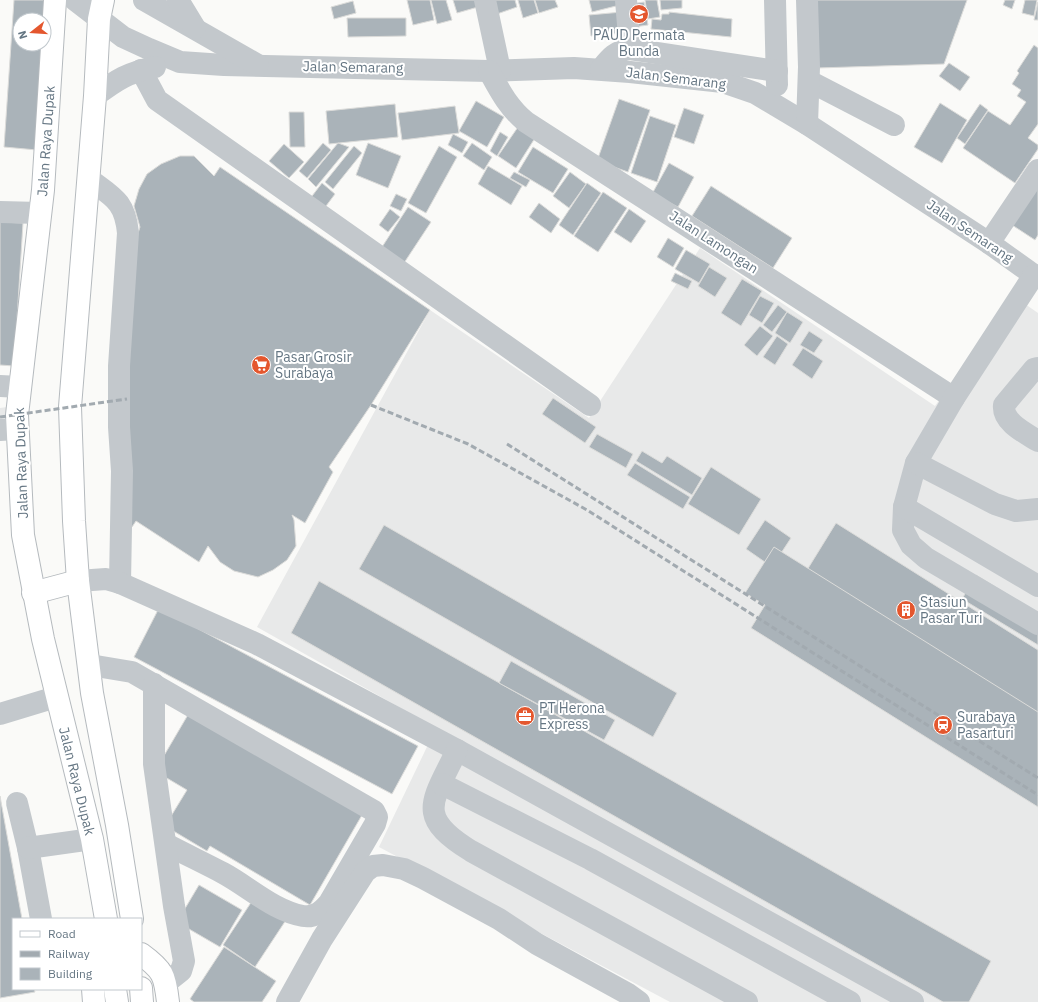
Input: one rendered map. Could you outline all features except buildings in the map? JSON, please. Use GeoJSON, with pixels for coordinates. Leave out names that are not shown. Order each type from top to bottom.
{"type":"FeatureCollection","features":[{"type":"Feature","properties":{"kind":"main road","name":"Jalan Raya Dupak"},"geometry":{"type":"LineString","coordinates":[[55,0],[43,190],[10,386],[9,430],[33,593],[56,697],[92,838],[106,918]]}},
{"type":"Feature","properties":{"kind":"main road","name":"Jalan Raya Dupak"},"geometry":{"type":"LineString","coordinates":[[101,10],[70,407],[74,521],[78,581],[90,665],[92,692],[117,825],[132,918]]}},
{"type":"Feature","properties":{"kind":"main road"},"geometry":{"type":"LineString","coordinates":[[33,593],[78,581]]}},
{"type":"Feature","properties":{"kind":"main road"},"geometry":{"type":"LineString","coordinates":[[142,955],[158,966],[167,992]]}},
{"type":"Feature","properties":{"kind":"main road"},"geometry":{"type":"LineString","coordinates":[[93,990],[94,1002]]}},
{"type":"Feature","properties":{"kind":"main road"},"geometry":{"type":"LineString","coordinates":[[115,990],[117,1002]]}},
{"type":"Feature","properties":{"kind":"main road"},"geometry":{"type":"LineString","coordinates":[[141,990],[142,1002]]}},
{"type":"Feature","properties":{"kind":"street","name":"Jalan Semarang"},"geometry":{"type":"LineString","coordinates":[[75,0],[101,10],[126,39],[180,62],[495,70],[574,68],[601,69],[723,82],[755,93],[807,124],[1036,276]]}},
{"type":"Feature","properties":{"kind":"street","name":"Jalan Semarang"},"geometry":{"type":"LineString","coordinates":[[144,0],[259,65]]}},
{"type":"Feature","properties":{"kind":"street"},"geometry":{"type":"LineString","coordinates":[[178,0],[196,29]]}},
{"type":"Feature","properties":{"kind":"street","name":"Jalan Lamongan"},"geometry":{"type":"LineString","coordinates":[[486,0],[495,70],[504,100],[513,111],[526,122],[954,398]]}},
{"type":"Feature","properties":{"kind":"street"},"geometry":{"type":"LineString","coordinates":[[626,0],[630,48]]}},
{"type":"Feature","properties":{"kind":"street"},"geometry":{"type":"LineString","coordinates":[[775,0],[777,106]]}},
{"type":"Feature","properties":{"kind":"street"},"geometry":{"type":"LineString","coordinates":[[807,0],[809,81],[807,124]]}},
{"type":"Feature","properties":{"kind":"street"},"geometry":{"type":"LineString","coordinates":[[601,69],[612,55],[620,50],[630,48],[777,71]]}},
{"type":"Feature","properties":{"kind":"street"},"geometry":{"type":"LineString","coordinates":[[95,96],[118,79],[141,70],[180,62]]}},
{"type":"Feature","properties":{"kind":"street"},"geometry":{"type":"LineString","coordinates":[[141,70],[157,100],[590,405]]}},
{"type":"Feature","properties":{"kind":"street"},"geometry":{"type":"LineString","coordinates":[[809,81],[894,126]]}},
{"type":"Feature","properties":{"kind":"street"},"geometry":{"type":"LineString","coordinates":[[988,243],[1038,170]]}},
{"type":"Feature","properties":{"kind":"street"},"geometry":{"type":"LineString","coordinates":[[89,179],[118,201],[124,211],[128,233],[119,366],[119,428],[122,471],[120,583]]}},
{"type":"Feature","properties":{"kind":"street"},"geometry":{"type":"LineString","coordinates":[[0,212],[40,214]]}},
{"type":"Feature","properties":{"kind":"street"},"geometry":{"type":"LineString","coordinates":[[1036,276],[954,398],[916,463],[904,507],[903,530],[911,546],[926,558],[1038,624]]}},
{"type":"Feature","properties":{"kind":"street"},"geometry":{"type":"LineString","coordinates":[[1036,436],[1007,419],[1003,412],[1004,405],[1034,370],[1038,368]]}},
{"type":"Feature","properties":{"kind":"street"},"geometry":{"type":"LineString","coordinates":[[916,463],[995,504],[1016,510],[1038,509]]}},
{"type":"Feature","properties":{"kind":"street"},"geometry":{"type":"LineString","coordinates":[[904,507],[1038,586]]}},
{"type":"Feature","properties":{"kind":"street"},"geometry":{"type":"LineString","coordinates":[[78,581],[106,578],[257,644],[457,750],[914,1002]]}},
{"type":"Feature","properties":{"kind":"street"},"geometry":{"type":"LineString","coordinates":[[90,665],[132,672],[374,811],[377,816],[375,824],[329,903],[322,911],[315,915],[305,916],[283,910],[223,873],[166,844]]}},
{"type":"Feature","properties":{"kind":"street"},"geometry":{"type":"LineString","coordinates":[[154,684],[154,764],[174,906],[184,961],[181,971],[167,992]]}},
{"type":"Feature","properties":{"kind":"street"},"geometry":{"type":"LineString","coordinates":[[0,714],[56,697]]}},
{"type":"Feature","properties":{"kind":"street"},"geometry":{"type":"LineString","coordinates":[[457,750],[433,808],[434,817],[444,831],[458,843],[747,1002]]}},
{"type":"Feature","properties":{"kind":"street"},"geometry":{"type":"LineString","coordinates":[[442,784],[590,859],[850,1002]]}},
{"type":"Feature","properties":{"kind":"street"},"geometry":{"type":"LineString","coordinates":[[17,803],[28,848],[41,918]]}},
{"type":"Feature","properties":{"kind":"street"},"geometry":{"type":"LineString","coordinates":[[28,848],[92,838]]}},
{"type":"Feature","properties":{"kind":"street"},"geometry":{"type":"LineString","coordinates":[[287,1002],[322,939],[365,872],[373,866],[383,865],[404,869],[500,919],[537,944],[640,1002]]}},
{"type":"Feature","properties":{"kind":"shaded area"},"geometry":{"type":"Polygon","coordinates":[[[700,248],[935,406],[1012,295],[1038,313],[1038,1002],[670,1002],[379,847],[436,728],[257,627],[430,310],[589,418],[700,248]]]}},
{"type":"Feature","properties":{"kind":"shaded area"},"geometry":{"type":"Polygon","coordinates":[[[7,407],[8,432],[0,433],[0,408],[7,407]]]}},
{"type":"Feature","properties":{"kind":"railway"},"geometry":{"type":"LineString","coordinates":[[0,417],[127,399]]}},
{"type":"Feature","properties":{"kind":"railway"},"geometry":{"type":"LineString","coordinates":[[371,405],[468,444],[587,510],[1038,795]]}},
{"type":"Feature","properties":{"kind":"railway"},"geometry":{"type":"LineString","coordinates":[[507,444],[1038,778]]}},
{"type":"Feature","properties":{"kind":"place","name":"PAUD Permata Bunda"},"geometry":{"type":"Point","coordinates":[639,14]}},
{"type":"Feature","properties":{"kind":"place","name":"Pasar Grosir Surabaya"},"geometry":{"type":"Point","coordinates":[261,365]}},
{"type":"Feature","properties":{"kind":"place","name":"Stasiun Pasar Turi"},"geometry":{"type":"Point","coordinates":[906,610]}},
{"type":"Feature","properties":{"kind":"place","name":"PT Herona Express"},"geometry":{"type":"Point","coordinates":[525,716]}},
{"type":"Feature","properties":{"kind":"place","name":"Surabaya Pasarturi"},"geometry":{"type":"Point","coordinates":[943,725]}}]}
